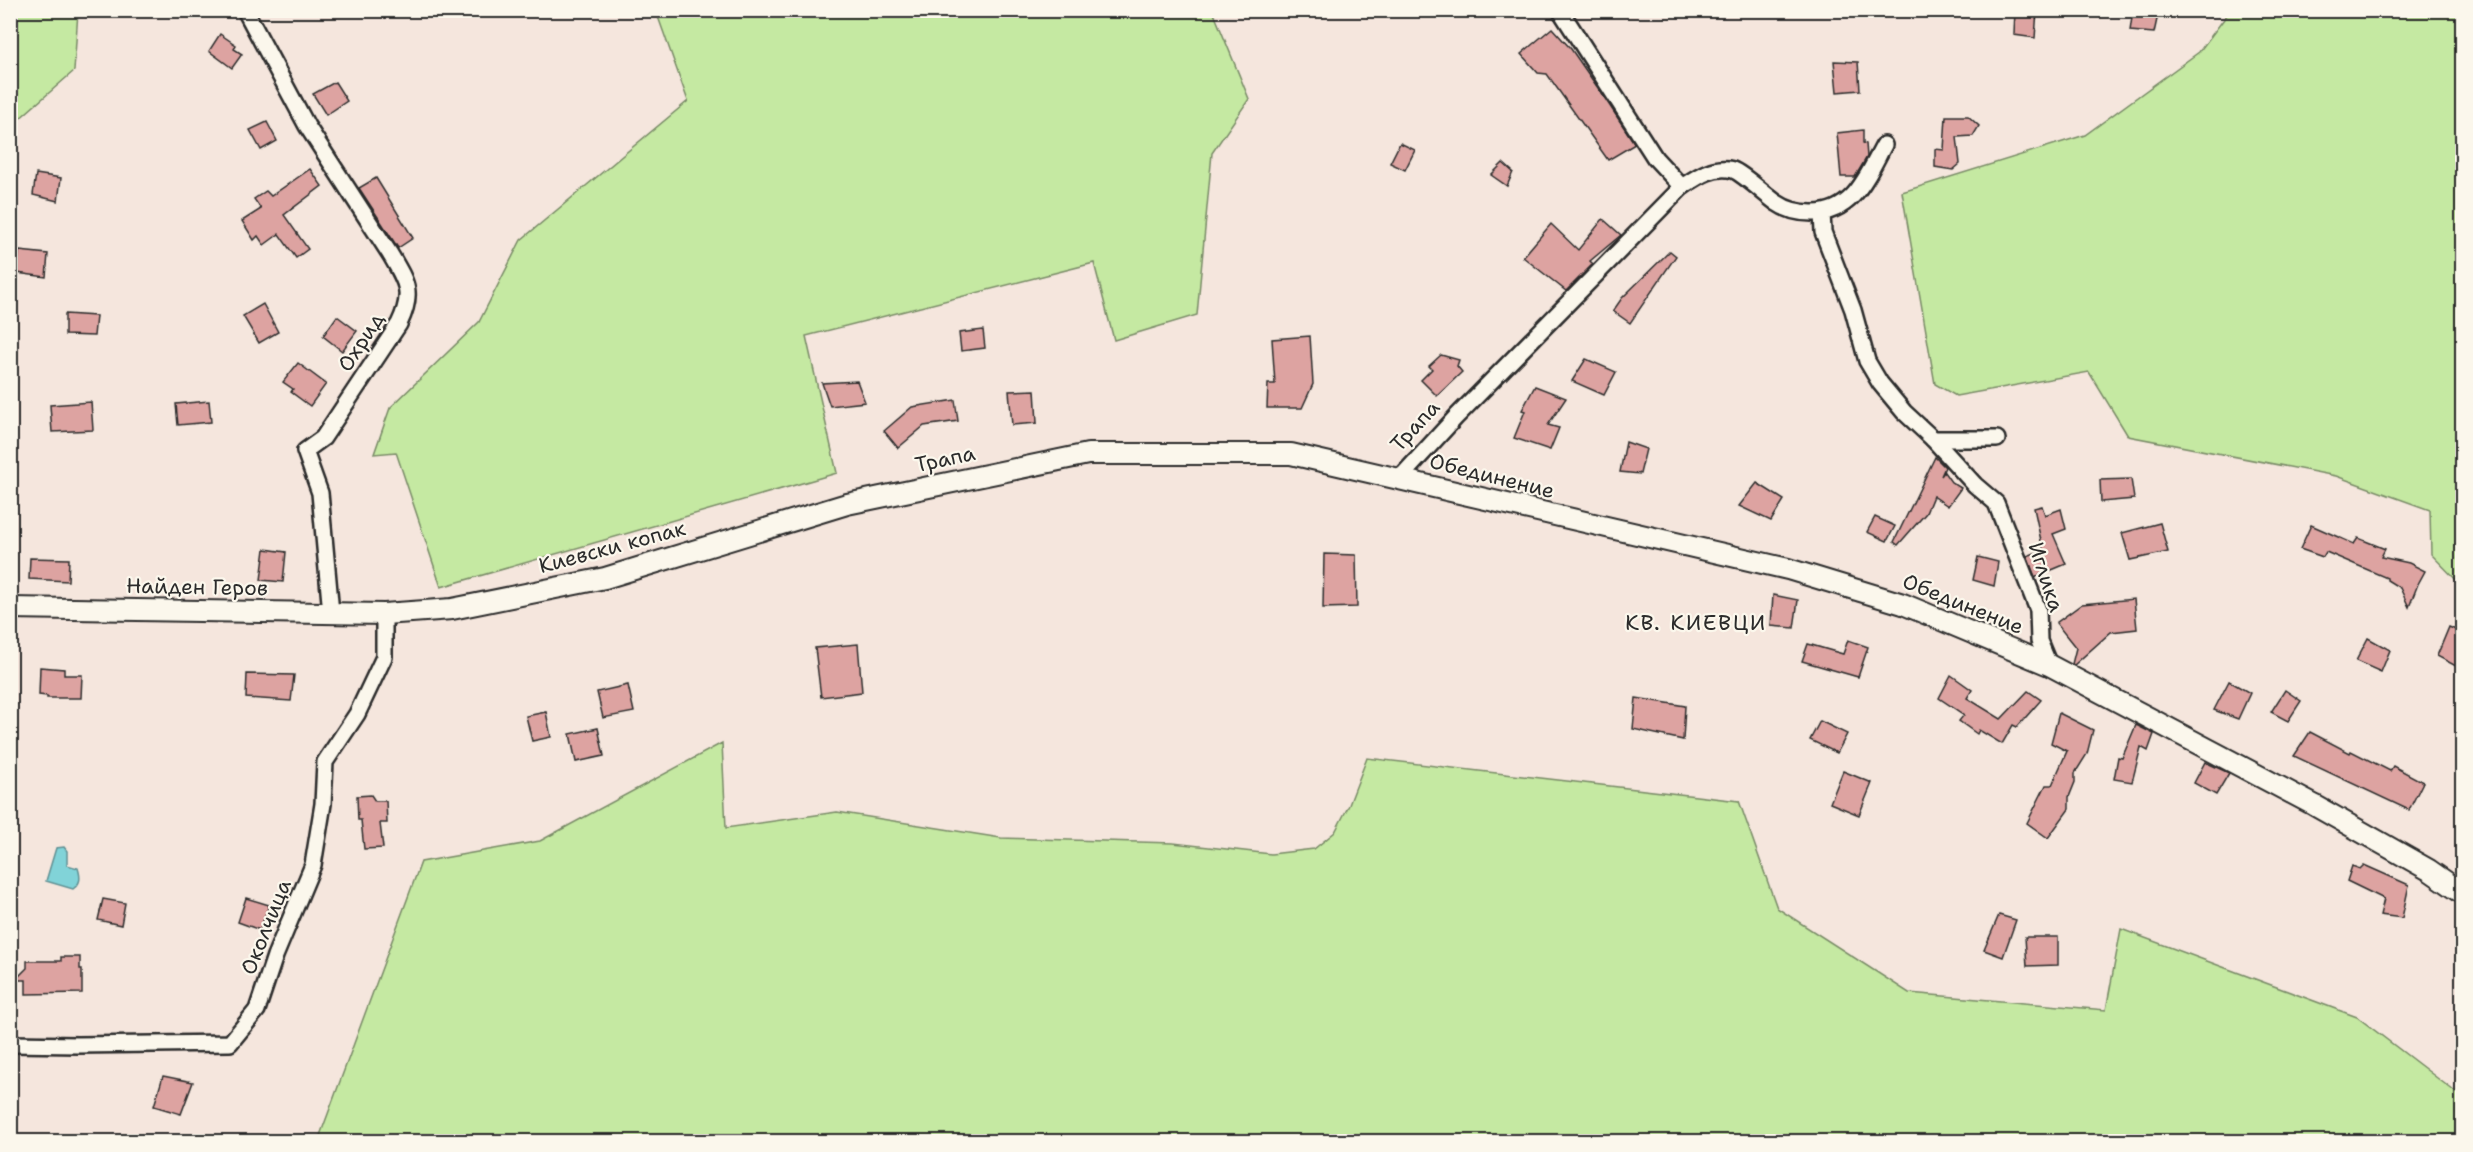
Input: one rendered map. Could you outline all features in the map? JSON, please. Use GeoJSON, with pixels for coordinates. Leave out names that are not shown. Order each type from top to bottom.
{"type":"FeatureCollection","features":[{"type":"Feature","properties":{"kind":"street","name":"Охрид"},"geometry":{"type":"LineString","coordinates":[[245,10],[302,118],[390,254],[407,290],[408,306],[399,324],[323,438],[305,451],[320,493],[331,613]]}},
{"type":"Feature","properties":{"kind":"street"},"geometry":{"type":"LineString","coordinates":[[1560,10],[1655,158],[1682,187]]}},
{"type":"Feature","properties":{"kind":"street"},"geometry":{"type":"LineString","coordinates":[[1884,146],[1859,190],[1845,205],[1822,213],[1823,232],[1853,310],[1867,361],[1880,383],[1904,412],[1933,439],[1997,439]]}},
{"type":"Feature","properties":{"kind":"street","name":"Трапа"},"geometry":{"type":"LineString","coordinates":[[847,504],[1088,454],[1291,454],[1400,478],[1456,417],[1682,187],[1705,171],[1733,170],[1780,205],[1799,213],[1822,213]]}},
{"type":"Feature","properties":{"kind":"street","name":"Иглика"},"geometry":{"type":"LineString","coordinates":[[1933,439],[1976,485],[1996,502],[2038,610],[2039,641],[2049,664]]}},
{"type":"Feature","properties":{"kind":"street","name":"Обединение"},"geometry":{"type":"LineString","coordinates":[[1400,478],[1601,527],[1788,569],[1903,604],[2049,664],[2314,805],[2428,870],[2463,893]]}},
{"type":"Feature","properties":{"kind":"street","name":"Киевски копак"},"geometry":{"type":"LineString","coordinates":[[384,614],[452,609],[605,578],[847,504]]}},
{"type":"Feature","properties":{"kind":"street","name":"Найден Геров"},"geometry":{"type":"LineString","coordinates":[[10,608],[384,614]]}},
{"type":"Feature","properties":{"kind":"street","name":"Околчица"},"geometry":{"type":"LineString","coordinates":[[10,1044],[230,1043],[256,1010],[275,956],[313,866],[323,804],[325,762],[357,714],[384,657],[384,614]]}},
{"type":"Feature","properties":{"kind":"green space"},"geometry":{"type":"Polygon","coordinates":[[[11,10],[78,11],[74,71],[11,126],[11,10]]]}},
{"type":"Feature","properties":{"kind":"green space"},"geometry":{"type":"Polygon","coordinates":[[[656,11],[1213,11],[1249,99],[1212,153],[1197,315],[1114,340],[1094,263],[806,336],[837,473],[441,587],[396,452],[374,454],[390,408],[479,322],[521,240],[688,101],[656,11]]]}},
{"type":"Feature","properties":{"kind":"green space"},"geometry":{"type":"Polygon","coordinates":[[[2230,11],[2462,11],[2462,586],[2431,554],[2430,510],[2336,476],[2128,436],[2089,372],[1956,396],[1935,384],[1902,192],[2085,135],[2199,52],[2230,11]]]}},
{"type":"Feature","properties":{"kind":"green space"},"geometry":{"type":"Polygon","coordinates":[[[722,743],[726,828],[837,812],[1001,838],[1173,843],[1271,854],[1314,849],[1335,832],[1349,805],[1367,758],[1739,801],[1777,908],[1909,993],[2106,1010],[2121,929],[2357,1017],[2462,1097],[2462,1141],[318,1141],[421,862],[540,841],[722,743]]]}},
{"type":"Feature","properties":{"kind":"water"},"geometry":{"type":"Polygon","coordinates":[[[64,847],[67,851],[67,865],[78,868],[79,872],[78,885],[73,889],[46,881],[56,848],[64,847]]]}},
{"type":"Feature","properties":{"kind":"building"},"geometry":{"type":"Polygon","coordinates":[[[2015,10],[2037,10],[2035,38],[2014,35],[2015,10]]]}},
{"type":"Feature","properties":{"kind":"building"},"geometry":{"type":"Polygon","coordinates":[[[2133,10],[2159,10],[2154,33],[2130,31],[2133,10]]]}},
{"type":"Feature","properties":{"kind":"building"},"geometry":{"type":"Polygon","coordinates":[[[1552,28],[1571,49],[1635,144],[1608,160],[1547,74],[1538,73],[1521,54],[1552,28]]]}},
{"type":"Feature","properties":{"kind":"building"},"geometry":{"type":"Polygon","coordinates":[[[220,34],[236,45],[234,49],[242,54],[232,68],[209,51],[220,34]]]}},
{"type":"Feature","properties":{"kind":"building"},"geometry":{"type":"Polygon","coordinates":[[[1834,61],[1858,62],[1860,90],[1837,92],[1834,61]]]}},
{"type":"Feature","properties":{"kind":"building"},"geometry":{"type":"Polygon","coordinates":[[[335,82],[347,101],[326,115],[313,94],[335,82]]]}},
{"type":"Feature","properties":{"kind":"building"},"geometry":{"type":"Polygon","coordinates":[[[1946,116],[1968,116],[1979,126],[1973,136],[1957,137],[1960,164],[1953,170],[1935,167],[1935,149],[1944,150],[1946,116]]]}},
{"type":"Feature","properties":{"kind":"building"},"geometry":{"type":"Polygon","coordinates":[[[267,122],[277,141],[261,150],[250,130],[267,122]]]}},
{"type":"Feature","properties":{"kind":"building"},"geometry":{"type":"Polygon","coordinates":[[[1863,130],[1863,143],[1866,144],[1867,157],[1855,177],[1841,177],[1837,133],[1863,130]]]}},
{"type":"Feature","properties":{"kind":"building"},"geometry":{"type":"Polygon","coordinates":[[[1400,143],[1415,150],[1405,170],[1390,163],[1400,143]]]}},
{"type":"Feature","properties":{"kind":"building"},"geometry":{"type":"Polygon","coordinates":[[[1503,163],[1513,172],[1507,186],[1491,175],[1503,163]]]}},
{"type":"Feature","properties":{"kind":"building"},"geometry":{"type":"Polygon","coordinates":[[[310,169],[322,186],[284,215],[308,249],[296,258],[279,234],[264,245],[258,236],[254,240],[242,221],[261,209],[254,199],[266,191],[271,196],[310,169]]]}},
{"type":"Feature","properties":{"kind":"building"},"geometry":{"type":"Polygon","coordinates":[[[36,174],[61,178],[58,201],[33,195],[36,174]]]}},
{"type":"Feature","properties":{"kind":"building"},"geometry":{"type":"Polygon","coordinates":[[[376,178],[413,238],[398,248],[359,188],[376,178]]]}},
{"type":"Feature","properties":{"kind":"building"},"geometry":{"type":"Polygon","coordinates":[[[1603,219],[1621,235],[1590,261],[1593,264],[1566,291],[1523,257],[1551,224],[1578,250],[1603,219]]]}},
{"type":"Feature","properties":{"kind":"building"},"geometry":{"type":"Polygon","coordinates":[[[19,251],[48,254],[46,277],[17,273],[19,251]]]}},
{"type":"Feature","properties":{"kind":"building"},"geometry":{"type":"Polygon","coordinates":[[[1670,251],[1676,256],[1630,323],[1613,311],[1622,298],[1670,251]]]}},
{"type":"Feature","properties":{"kind":"building"},"geometry":{"type":"Polygon","coordinates":[[[263,304],[278,332],[259,343],[243,316],[263,304]]]}},
{"type":"Feature","properties":{"kind":"building"},"geometry":{"type":"Polygon","coordinates":[[[65,314],[96,316],[94,336],[65,335],[65,314]]]}},
{"type":"Feature","properties":{"kind":"building"},"geometry":{"type":"Polygon","coordinates":[[[337,316],[357,331],[342,351],[323,336],[337,316]]]}},
{"type":"Feature","properties":{"kind":"building"},"geometry":{"type":"Polygon","coordinates":[[[983,330],[985,348],[961,351],[959,333],[983,330]]]}},
{"type":"Feature","properties":{"kind":"building"},"geometry":{"type":"Polygon","coordinates":[[[1310,336],[1313,384],[1302,408],[1267,408],[1268,384],[1275,384],[1272,339],[1310,336]]]}},
{"type":"Feature","properties":{"kind":"building"},"geometry":{"type":"Polygon","coordinates":[[[1441,355],[1459,360],[1457,366],[1462,372],[1437,396],[1421,380],[1432,369],[1429,366],[1441,355]]]}},
{"type":"Feature","properties":{"kind":"building"},"geometry":{"type":"Polygon","coordinates":[[[1586,359],[1616,372],[1604,395],[1572,381],[1586,359]]]}},
{"type":"Feature","properties":{"kind":"building"},"geometry":{"type":"Polygon","coordinates":[[[298,363],[326,384],[310,406],[291,392],[293,389],[283,382],[298,363]]]}},
{"type":"Feature","properties":{"kind":"building"},"geometry":{"type":"Polygon","coordinates":[[[857,381],[865,402],[830,406],[822,383],[857,381]]]}},
{"type":"Feature","properties":{"kind":"building"},"geometry":{"type":"Polygon","coordinates":[[[1535,386],[1566,398],[1548,425],[1559,428],[1550,450],[1514,438],[1525,411],[1522,410],[1535,386]]]}},
{"type":"Feature","properties":{"kind":"building"},"geometry":{"type":"Polygon","coordinates":[[[1035,390],[1037,423],[1012,425],[1009,391],[1035,390]]]}},
{"type":"Feature","properties":{"kind":"building"},"geometry":{"type":"Polygon","coordinates":[[[955,400],[958,421],[924,426],[898,448],[884,431],[912,407],[955,400]]]}},
{"type":"Feature","properties":{"kind":"building"},"geometry":{"type":"Polygon","coordinates":[[[209,401],[211,422],[178,425],[176,404],[209,401]]]}},
{"type":"Feature","properties":{"kind":"building"},"geometry":{"type":"Polygon","coordinates":[[[91,402],[93,430],[52,432],[50,405],[91,402]]]}},
{"type":"Feature","properties":{"kind":"building"},"geometry":{"type":"Polygon","coordinates":[[[1626,442],[1646,449],[1640,474],[1620,472],[1626,442]]]}},
{"type":"Feature","properties":{"kind":"building"},"geometry":{"type":"Polygon","coordinates":[[[1935,457],[1945,467],[1941,476],[1944,472],[1951,482],[1961,488],[1948,506],[1933,496],[1926,513],[1898,545],[1894,542],[1935,457]]]}},
{"type":"Feature","properties":{"kind":"building"},"geometry":{"type":"Polygon","coordinates":[[[2131,479],[2134,499],[2101,502],[2100,480],[2131,479]]]}},
{"type":"Feature","properties":{"kind":"building"},"geometry":{"type":"Polygon","coordinates":[[[1757,483],[1784,500],[1771,521],[1739,506],[1757,483]]]}},
{"type":"Feature","properties":{"kind":"building"},"geometry":{"type":"Polygon","coordinates":[[[2042,506],[2045,515],[2061,509],[2066,529],[2053,534],[2066,564],[2035,577],[2027,556],[2043,550],[2034,508],[2042,506]]]}},
{"type":"Feature","properties":{"kind":"building"},"geometry":{"type":"Polygon","coordinates":[[[1875,517],[1895,526],[1887,541],[1867,532],[1875,517]]]}},
{"type":"Feature","properties":{"kind":"building"},"geometry":{"type":"Polygon","coordinates":[[[2160,523],[2168,552],[2130,560],[2122,533],[2160,523]]]}},
{"type":"Feature","properties":{"kind":"building"},"geometry":{"type":"Polygon","coordinates":[[[2311,525],[2354,544],[2358,538],[2385,549],[2381,557],[2409,563],[2425,571],[2409,607],[2400,588],[2387,578],[2326,552],[2323,557],[2300,549],[2311,525]]]}},
{"type":"Feature","properties":{"kind":"building"},"geometry":{"type":"Polygon","coordinates":[[[265,549],[286,552],[283,582],[261,580],[265,549]]]}},
{"type":"Feature","properties":{"kind":"building"},"geometry":{"type":"Polygon","coordinates":[[[1324,554],[1356,555],[1357,607],[1323,608],[1324,554]]]}},
{"type":"Feature","properties":{"kind":"building"},"geometry":{"type":"Polygon","coordinates":[[[1978,557],[1998,562],[1994,586],[1973,580],[1978,557]]]}},
{"type":"Feature","properties":{"kind":"building"},"geometry":{"type":"Polygon","coordinates":[[[30,558],[69,559],[68,581],[29,579],[30,558]]]}},
{"type":"Feature","properties":{"kind":"building"},"geometry":{"type":"Polygon","coordinates":[[[1773,595],[1798,600],[1794,628],[1771,626],[1773,595]]]}},
{"type":"Feature","properties":{"kind":"building"},"geometry":{"type":"Polygon","coordinates":[[[2134,599],[2137,629],[2111,632],[2074,665],[2072,664],[2076,648],[2056,623],[2082,604],[2134,599]]]}},
{"type":"Feature","properties":{"kind":"building"},"geometry":{"type":"Polygon","coordinates":[[[2449,627],[2463,633],[2463,656],[2456,666],[2437,656],[2449,627]]]}},
{"type":"Feature","properties":{"kind":"building"},"geometry":{"type":"Polygon","coordinates":[[[2368,638],[2390,650],[2381,672],[2356,661],[2368,638]]]}},
{"type":"Feature","properties":{"kind":"building"},"geometry":{"type":"Polygon","coordinates":[[[1848,640],[1868,647],[1858,677],[1802,661],[1808,644],[1843,654],[1848,640]]]}},
{"type":"Feature","properties":{"kind":"building"},"geometry":{"type":"Polygon","coordinates":[[[858,644],[862,692],[821,697],[815,648],[858,644]]]}},
{"type":"Feature","properties":{"kind":"building"},"geometry":{"type":"Polygon","coordinates":[[[40,667],[64,669],[64,675],[82,675],[81,698],[47,698],[47,696],[39,695],[40,667]]]}},
{"type":"Feature","properties":{"kind":"building"},"geometry":{"type":"Polygon","coordinates":[[[247,674],[294,675],[291,701],[246,698],[247,674]]]}},
{"type":"Feature","properties":{"kind":"building"},"geometry":{"type":"Polygon","coordinates":[[[1951,675],[1972,690],[1967,698],[2001,719],[2028,691],[2041,700],[2017,727],[2013,725],[2002,744],[1979,730],[1977,734],[1959,721],[1964,715],[1939,698],[1951,675]]]}},
{"type":"Feature","properties":{"kind":"building"},"geometry":{"type":"Polygon","coordinates":[[[2229,681],[2250,693],[2238,719],[2214,710],[2229,681]]]}},
{"type":"Feature","properties":{"kind":"building"},"geometry":{"type":"Polygon","coordinates":[[[628,685],[634,712],[603,718],[597,692],[628,685]]]}},
{"type":"Feature","properties":{"kind":"building"},"geometry":{"type":"Polygon","coordinates":[[[2285,690],[2301,701],[2288,721],[2271,712],[2285,690]]]}},
{"type":"Feature","properties":{"kind":"building"},"geometry":{"type":"Polygon","coordinates":[[[1636,698],[1685,706],[1683,740],[1633,729],[1636,698]]]}},
{"type":"Feature","properties":{"kind":"building"},"geometry":{"type":"Polygon","coordinates":[[[546,712],[551,737],[532,741],[526,716],[546,712]]]}},
{"type":"Feature","properties":{"kind":"building"},"geometry":{"type":"Polygon","coordinates":[[[2059,713],[2093,730],[2087,754],[2075,773],[2075,782],[2069,797],[2069,809],[2048,838],[2027,823],[2046,785],[2052,785],[2067,751],[2051,743],[2059,713]]]}},
{"type":"Feature","properties":{"kind":"building"},"geometry":{"type":"Polygon","coordinates":[[[1820,721],[1847,734],[1837,753],[1810,740],[1820,721]]]}},
{"type":"Feature","properties":{"kind":"building"},"geometry":{"type":"Polygon","coordinates":[[[2136,725],[2154,734],[2148,751],[2141,747],[2132,782],[2114,779],[2118,757],[2122,758],[2136,725]]]}},
{"type":"Feature","properties":{"kind":"building"},"geometry":{"type":"Polygon","coordinates":[[[598,728],[604,756],[576,762],[570,734],[598,728]]]}},
{"type":"Feature","properties":{"kind":"building"},"geometry":{"type":"Polygon","coordinates":[[[2310,732],[2390,771],[2393,766],[2423,782],[2409,810],[2294,756],[2310,732]]]}},
{"type":"Feature","properties":{"kind":"building"},"geometry":{"type":"Polygon","coordinates":[[[2205,762],[2229,773],[2216,795],[2194,783],[2205,762]]]}},
{"type":"Feature","properties":{"kind":"building"},"geometry":{"type":"Polygon","coordinates":[[[1843,771],[1872,783],[1859,815],[1830,803],[1843,771]]]}},
{"type":"Feature","properties":{"kind":"building"},"geometry":{"type":"Polygon","coordinates":[[[371,795],[375,801],[386,801],[387,823],[380,823],[383,848],[364,849],[361,820],[358,820],[357,796],[371,795]]]}},
{"type":"Feature","properties":{"kind":"building"},"geometry":{"type":"Polygon","coordinates":[[[2364,865],[2409,885],[2402,918],[2380,915],[2384,899],[2347,881],[2352,866],[2360,869],[2364,865]]]}},
{"type":"Feature","properties":{"kind":"building"},"geometry":{"type":"Polygon","coordinates":[[[246,898],[269,905],[260,930],[238,922],[246,898]]]}},
{"type":"Feature","properties":{"kind":"building"},"geometry":{"type":"Polygon","coordinates":[[[103,899],[125,903],[121,925],[98,920],[103,899]]]}},
{"type":"Feature","properties":{"kind":"building"},"geometry":{"type":"Polygon","coordinates":[[[1999,915],[2016,920],[2003,957],[1984,950],[1999,915]]]}},
{"type":"Feature","properties":{"kind":"building"},"geometry":{"type":"Polygon","coordinates":[[[2025,937],[2058,937],[2058,965],[2027,966],[2025,937]]]}},
{"type":"Feature","properties":{"kind":"building"},"geometry":{"type":"Polygon","coordinates":[[[61,957],[80,957],[82,993],[26,994],[26,980],[15,980],[27,968],[27,961],[61,961],[61,957]]]}},
{"type":"Feature","properties":{"kind":"building"},"geometry":{"type":"Polygon","coordinates":[[[163,1076],[193,1082],[181,1114],[154,1106],[163,1076]]]}},
{"type":"Feature","properties":{"kind":"district","name":"КВ. КИЕВЦИ"},"geometry":{"type":"Point","coordinates":[1696,622]}}]}
